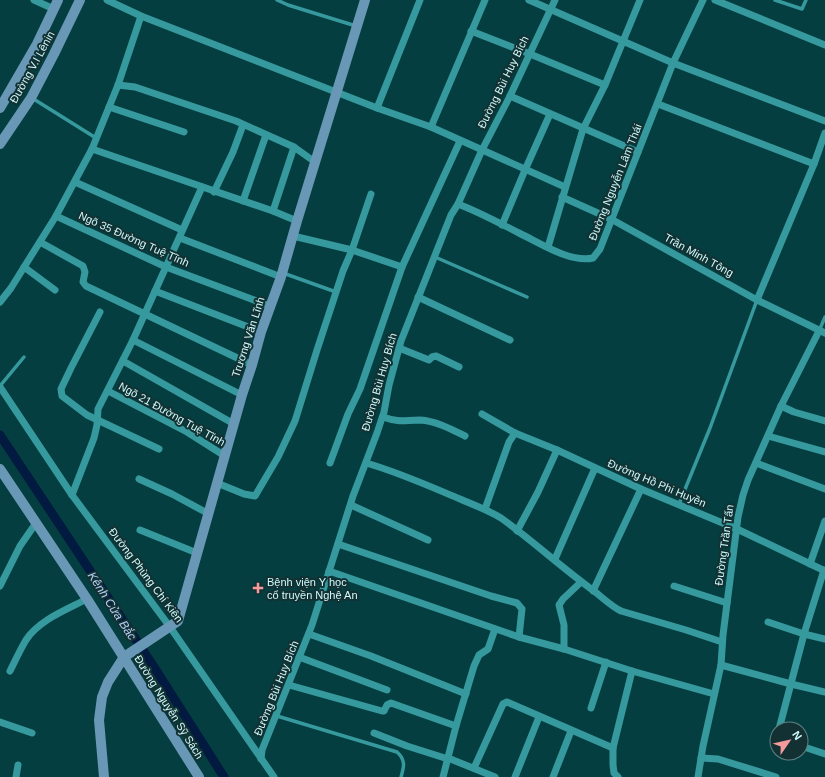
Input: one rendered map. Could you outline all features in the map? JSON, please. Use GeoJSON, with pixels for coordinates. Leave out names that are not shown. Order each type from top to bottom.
{"type":"FeatureCollection","features":[{"type":"Feature","properties":{"kind":"street"},"geometry":{"type":"LineString","coordinates":[[34,0],[56,5]]}},
{"type":"Feature","properties":{"kind":"street","name":"Đường V.I Lênin"},"geometry":{"type":"LineString","coordinates":[[0,144],[31,98],[80,0]]}},
{"type":"Feature","properties":{"kind":"street"},"geometry":{"type":"LineString","coordinates":[[107,0],[141,16],[431,128],[525,170],[565,186]]}},
{"type":"Feature","properties":{"kind":"street","name":"Trương Văn Lĩnh"},"geometry":{"type":"LineString","coordinates":[[126,655],[178,621],[242,395],[261,332],[281,275],[296,221],[365,0]]}},
{"type":"Feature","properties":{"kind":"street"},"geometry":{"type":"LineString","coordinates":[[377,108],[420,0]]}},
{"type":"Feature","properties":{"kind":"street"},"geometry":{"type":"LineString","coordinates":[[431,128],[485,0]]}},
{"type":"Feature","properties":{"kind":"street"},"geometry":{"type":"LineString","coordinates":[[529,0],[673,63],[825,121]]}},
{"type":"Feature","properties":{"kind":"street","name":"Đường Bùi Huy Bích"},"geometry":{"type":"LineString","coordinates":[[261,759],[262,750],[309,634],[351,505],[383,417],[388,385],[399,348],[418,297],[451,215],[458,204],[482,150],[510,96],[555,0]]}},
{"type":"Feature","properties":{"kind":"street"},"geometry":{"type":"LineString","coordinates":[[548,248],[583,129],[605,85],[640,0]]}},
{"type":"Feature","properties":{"kind":"street","name":"Đường Nguyễn Lâm Thái"},"geometry":{"type":"LineString","coordinates":[[458,204],[478,212],[548,248],[566,255],[585,259],[593,258],[600,249],[673,63],[703,0]]}},
{"type":"Feature","properties":{"kind":"street"},"geometry":{"type":"LineString","coordinates":[[714,0],[825,45]]}},
{"type":"Feature","properties":{"kind":"street","name":"Đường V.I Lênin"},"geometry":{"type":"LineString","coordinates":[[0,108],[37,44],[56,5]]}},
{"type":"Feature","properties":{"kind":"street"},"geometry":{"type":"LineString","coordinates":[[0,302],[11,288],[56,216],[92,149],[118,85],[141,16]]}},
{"type":"Feature","properties":{"kind":"street"},"geometry":{"type":"LineString","coordinates":[[471,31],[605,85]]}},
{"type":"Feature","properties":{"kind":"street"},"geometry":{"type":"LineString","coordinates":[[118,85],[135,87],[199,108],[243,125],[294,147],[315,162]]}},
{"type":"Feature","properties":{"kind":"street"},"geometry":{"type":"LineString","coordinates":[[510,96],[638,152]]}},
{"type":"Feature","properties":{"kind":"street"},"geometry":{"type":"LineString","coordinates":[[658,104],[814,164]]}},
{"type":"Feature","properties":{"kind":"street"},"geometry":{"type":"LineString","coordinates":[[109,107],[184,132]]}},
{"type":"Feature","properties":{"kind":"street"},"geometry":{"type":"LineString","coordinates":[[502,225],[550,114]]}},
{"type":"Feature","properties":{"kind":"street"},"geometry":{"type":"LineString","coordinates":[[214,192],[233,152],[243,125]]}},
{"type":"Feature","properties":{"kind":"street"},"geometry":{"type":"LineString","coordinates":[[757,300],[814,164],[825,133]]}},
{"type":"Feature","properties":{"kind":"street"},"geometry":{"type":"LineString","coordinates":[[243,201],[266,135]]}},
{"type":"Feature","properties":{"kind":"street"},"geometry":{"type":"LineString","coordinates":[[330,463],[348,414],[360,389],[402,267],[442,183],[460,141]]}},
{"type":"Feature","properties":{"kind":"street"},"geometry":{"type":"LineString","coordinates":[[274,211],[294,147]]}},
{"type":"Feature","properties":{"kind":"street"},"geometry":{"type":"LineString","coordinates":[[92,149],[214,192],[274,211],[296,221]]}},
{"type":"Feature","properties":{"kind":"street"},"geometry":{"type":"LineString","coordinates":[[75,182],[182,230]]}},
{"type":"Feature","properties":{"kind":"street"},"geometry":{"type":"LineString","coordinates":[[72,495],[94,438],[98,409],[133,340],[202,187]]}},
{"type":"Feature","properties":{"kind":"street"},"geometry":{"type":"LineString","coordinates":[[217,484],[250,496],[255,496],[278,457],[296,421],[336,292],[371,194]]}},
{"type":"Feature","properties":{"kind":"street","name":"Trần Minh Tông"},"geometry":{"type":"LineString","coordinates":[[562,197],[611,219],[757,300],[822,332]]}},
{"type":"Feature","properties":{"kind":"street","name":"Ngõ 35 Đường Tuệ Tĩnh"},"geometry":{"type":"LineString","coordinates":[[56,216],[166,267],[270,306]]}},
{"type":"Feature","properties":{"kind":"street"},"geometry":{"type":"LineString","coordinates":[[293,236],[352,250],[402,267]]}},
{"type":"Feature","properties":{"kind":"street"},"geometry":{"type":"LineString","coordinates":[[180,238],[281,275]]}},
{"type":"Feature","properties":{"kind":"street"},"geometry":{"type":"LineString","coordinates":[[40,242],[83,266],[85,272],[82,282],[86,286],[252,365]]}},
{"type":"Feature","properties":{"kind":"street"},"geometry":{"type":"LineString","coordinates":[[24,267],[55,290]]}},
{"type":"Feature","properties":{"kind":"street"},"geometry":{"type":"LineString","coordinates":[[155,291],[261,332]]}},
{"type":"Feature","properties":{"kind":"street"},"geometry":{"type":"LineString","coordinates":[[418,297],[510,340]]}},
{"type":"Feature","properties":{"kind":"street"},"geometry":{"type":"LineString","coordinates":[[100,312],[61,389],[62,396],[87,415],[158,449]]}},
{"type":"Feature","properties":{"kind":"street","name":"Đường Trần Tấn"},"geometry":{"type":"LineString","coordinates":[[698,777],[721,665],[722,642],[738,517],[743,495],[748,480],[782,406],[822,332]]}},
{"type":"Feature","properties":{"kind":"street"},"geometry":{"type":"LineString","coordinates":[[133,340],[242,395]]}},
{"type":"Feature","properties":{"kind":"street"},"geometry":{"type":"LineString","coordinates":[[399,348],[429,360],[436,356],[459,367]]}},
{"type":"Feature","properties":{"kind":"street"},"geometry":{"type":"LineString","coordinates":[[123,361],[234,424]]}},
{"type":"Feature","properties":{"kind":"street","name":"Đường Phùng Chí Kiên"},"geometry":{"type":"LineString","coordinates":[[0,386],[72,495],[170,627],[274,777]]}},
{"type":"Feature","properties":{"kind":"street","name":"Ngõ 21 Đường Tuệ Tĩnh"},"geometry":{"type":"LineString","coordinates":[[108,391],[186,432],[225,456]]}},
{"type":"Feature","properties":{"kind":"street"},"geometry":{"type":"LineString","coordinates":[[782,406],[794,412],[825,422]]}},
{"type":"Feature","properties":{"kind":"street","name":"Đường Hồ Phi Huyền"},"geometry":{"type":"LineString","coordinates":[[482,414],[515,432],[641,489],[737,529],[824,571]]}},
{"type":"Feature","properties":{"kind":"street"},"geometry":{"type":"LineString","coordinates":[[383,417],[404,422],[420,420],[429,421],[440,424],[465,436]]}},
{"type":"Feature","properties":{"kind":"street"},"geometry":{"type":"LineString","coordinates":[[485,509],[515,432]]}},
{"type":"Feature","properties":{"kind":"street"},"geometry":{"type":"LineString","coordinates":[[768,436],[825,452]]}},
{"type":"Feature","properties":{"kind":"street"},"geometry":{"type":"LineString","coordinates":[[518,531],[557,450]]}},
{"type":"Feature","properties":{"kind":"street"},"geometry":{"type":"LineString","coordinates":[[366,463],[485,509],[518,531],[555,559],[581,582],[612,606],[626,613],[722,642]]}},
{"type":"Feature","properties":{"kind":"street"},"geometry":{"type":"LineString","coordinates":[[756,463],[825,489]]}},
{"type":"Feature","properties":{"kind":"street"},"geometry":{"type":"LineString","coordinates":[[555,559],[595,468]]}},
{"type":"Feature","properties":{"kind":"street","name":"Đường Nguyễn Sỹ Sách"},"geometry":{"type":"LineString","coordinates":[[0,470],[86,599],[126,655],[199,777]]}},
{"type":"Feature","properties":{"kind":"street"},"geometry":{"type":"LineString","coordinates":[[139,479],[172,494],[208,514]]}},
{"type":"Feature","properties":{"kind":"street"},"geometry":{"type":"LineString","coordinates":[[593,591],[641,489]]}},
{"type":"Feature","properties":{"kind":"street"},"geometry":{"type":"LineString","coordinates":[[351,505],[428,540]]}},
{"type":"Feature","properties":{"kind":"street"},"geometry":{"type":"LineString","coordinates":[[810,564],[825,521]]}},
{"type":"Feature","properties":{"kind":"street"},"geometry":{"type":"LineString","coordinates":[[0,586],[20,546],[36,523]]}},
{"type":"Feature","properties":{"kind":"street"},"geometry":{"type":"LineString","coordinates":[[140,530],[197,553]]}},
{"type":"Feature","properties":{"kind":"street"},"geometry":{"type":"LineString","coordinates":[[338,544],[491,596],[517,603],[522,609],[519,637]]}},
{"type":"Feature","properties":{"kind":"street"},"geometry":{"type":"LineString","coordinates":[[329,571],[519,637],[714,694]]}},
{"type":"Feature","properties":{"kind":"street"},"geometry":{"type":"LineString","coordinates":[[781,721],[804,634],[824,571]]}},
{"type":"Feature","properties":{"kind":"street"},"geometry":{"type":"LineString","coordinates":[[564,649],[564,625],[559,605],[563,599],[581,582]]}},
{"type":"Feature","properties":{"kind":"street"},"geometry":{"type":"LineString","coordinates":[[674,586],[727,603]]}},
{"type":"Feature","properties":{"kind":"street"},"geometry":{"type":"LineString","coordinates":[[10,671],[30,635],[48,620],[86,599]]}},
{"type":"Feature","properties":{"kind":"street"},"geometry":{"type":"LineString","coordinates":[[768,622],[804,634],[825,639]]}},
{"type":"Feature","properties":{"kind":"street"},"geometry":{"type":"LineString","coordinates":[[443,777],[456,726],[477,659],[488,649],[495,629]]}},
{"type":"Feature","properties":{"kind":"street"},"geometry":{"type":"LineString","coordinates":[[309,634],[371,656],[466,694]]}},
{"type":"Feature","properties":{"kind":"street"},"geometry":{"type":"LineString","coordinates":[[104,777],[99,720],[102,697],[108,682],[126,655]]}},
{"type":"Feature","properties":{"kind":"street"},"geometry":{"type":"LineString","coordinates":[[299,657],[386,690]]}},
{"type":"Feature","properties":{"kind":"street"},"geometry":{"type":"LineString","coordinates":[[591,708],[606,662]]}},
{"type":"Feature","properties":{"kind":"street"},"geometry":{"type":"LineString","coordinates":[[721,665],[825,692]]}},
{"type":"Feature","properties":{"kind":"street"},"geometry":{"type":"LineString","coordinates":[[618,777],[614,773],[612,765],[613,748],[632,671]]}},
{"type":"Feature","properties":{"kind":"street"},"geometry":{"type":"LineString","coordinates":[[289,685],[382,711],[384,711],[387,705],[391,703],[456,726]]}},
{"type":"Feature","properties":{"kind":"street"},"geometry":{"type":"LineString","coordinates":[[474,768],[504,702],[510,702],[613,748]]}},
{"type":"Feature","properties":{"kind":"street"},"geometry":{"type":"LineString","coordinates":[[515,777],[539,716]]}},
{"type":"Feature","properties":{"kind":"street"},"geometry":{"type":"LineString","coordinates":[[0,722],[32,733]]}},
{"type":"Feature","properties":{"kind":"street"},"geometry":{"type":"LineString","coordinates":[[553,777],[571,730]]}},
{"type":"Feature","properties":{"kind":"street"},"geometry":{"type":"LineString","coordinates":[[374,733],[408,746],[448,758],[495,777]]}},
{"type":"Feature","properties":{"kind":"street"},"geometry":{"type":"LineString","coordinates":[[809,749],[825,754]]}},
{"type":"Feature","properties":{"kind":"street"},"geometry":{"type":"LineString","coordinates":[[701,758],[718,759],[776,777]]}},
{"type":"Feature","properties":{"kind":"street"},"geometry":{"type":"LineString","coordinates":[[16,777],[18,764]]}},
{"type":"Feature","properties":{"kind":"lane"},"geometry":{"type":"LineString","coordinates":[[277,0],[288,5],[357,26]]}},
{"type":"Feature","properties":{"kind":"lane"},"geometry":{"type":"LineString","coordinates":[[775,0],[802,9],[806,0]]}},
{"type":"Feature","properties":{"kind":"lane"},"geometry":{"type":"LineString","coordinates":[[31,98],[96,138]]}},
{"type":"Feature","properties":{"kind":"lane"},"geometry":{"type":"LineString","coordinates":[[434,256],[527,297]]}},
{"type":"Feature","properties":{"kind":"lane"},"geometry":{"type":"LineString","coordinates":[[281,275],[336,292]]}},
{"type":"Feature","properties":{"kind":"lane"},"geometry":{"type":"LineString","coordinates":[[679,504],[710,428],[757,300]]}},
{"type":"Feature","properties":{"kind":"lane"},"geometry":{"type":"LineString","coordinates":[[822,332],[825,317]]}},
{"type":"Feature","properties":{"kind":"lane"},"geometry":{"type":"LineString","coordinates":[[0,386],[24,357]]}},
{"type":"Feature","properties":{"kind":"lane"},"geometry":{"type":"LineString","coordinates":[[277,716],[397,752],[404,762],[401,777]]}},
{"type":"Feature","properties":{"kind":"waterway","name":"Kênh Cửa Bắc"},"geometry":{"type":"LineString","coordinates":[[0,435],[154,667],[224,777]]}},
{"type":"Feature","properties":{"kind":"place","name":"Bệnh viện Y học cổ truyền Nghệ An"},"geometry":{"type":"Point","coordinates":[258,588]}}]}
